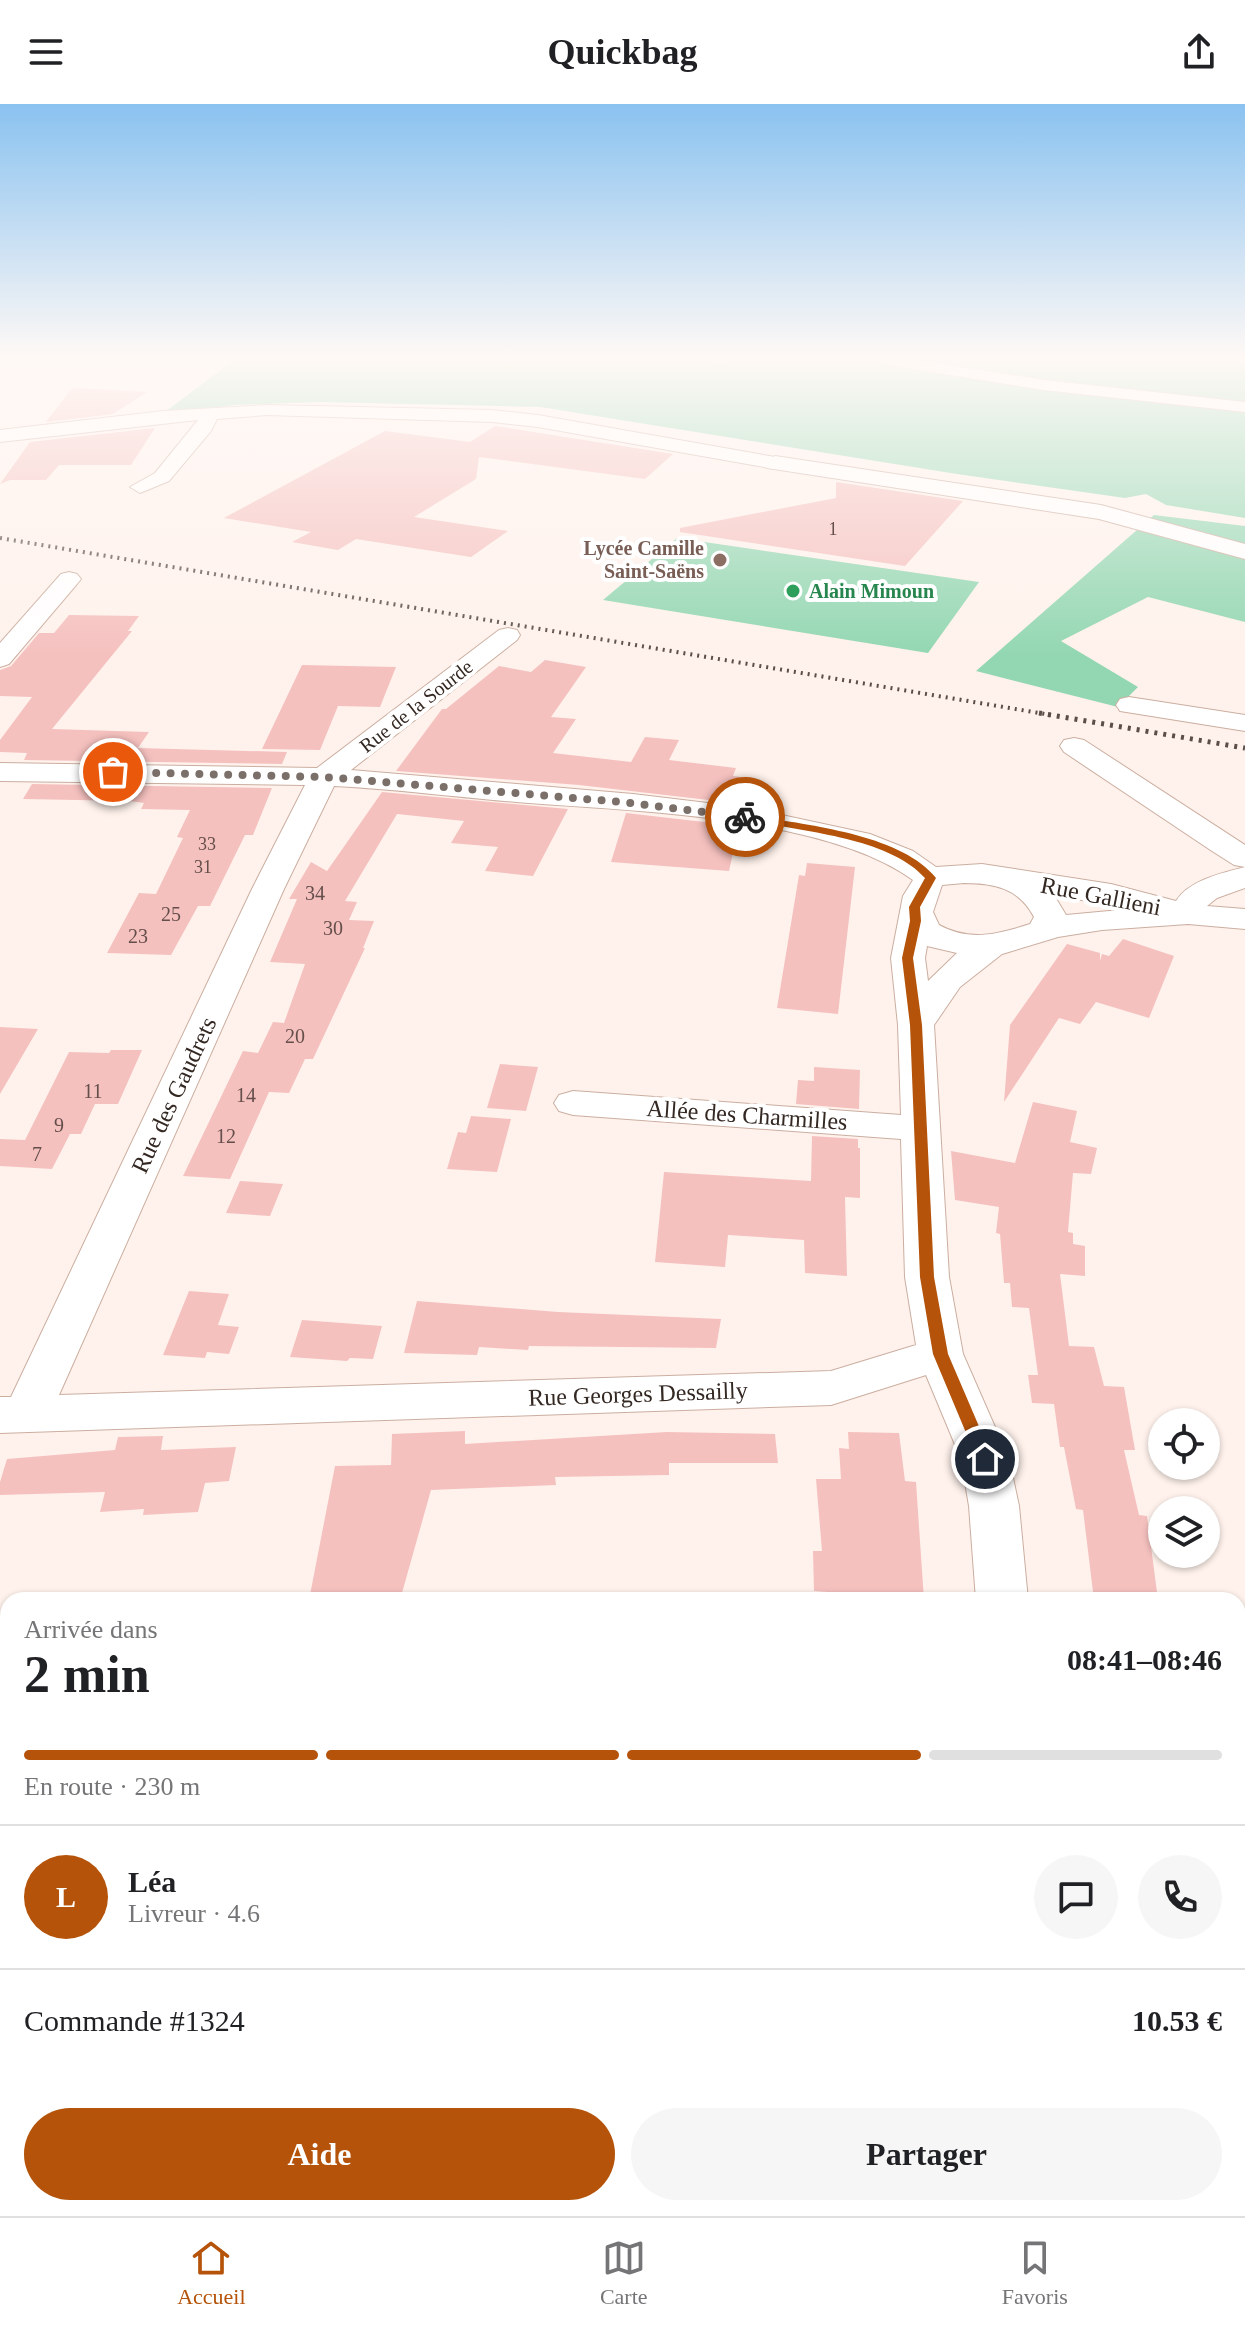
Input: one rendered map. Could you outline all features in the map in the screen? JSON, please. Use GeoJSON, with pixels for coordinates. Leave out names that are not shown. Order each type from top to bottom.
{"type":"FeatureCollection","features":[{"type":"Feature","properties":{"kind":"main road"},"geometry":{"type":"LineString","coordinates":[[775,463],[1101,512],[1245,552]]}},
{"type":"Feature","properties":{"kind":"street"},"geometry":{"type":"LineString","coordinates":[[140,487],[162,477],[177,459]]}},
{"type":"Feature","properties":{"kind":"street"},"geometry":{"type":"LineString","coordinates":[[750,459],[775,463]]}},
{"type":"Feature","properties":{"kind":"street"},"geometry":{"type":"LineString","coordinates":[[0,659],[69,579]]}},
{"type":"Feature","properties":{"kind":"street"},"geometry":{"type":"LineString","coordinates":[[0,621],[33,621]]}},
{"type":"Feature","properties":{"kind":"street","name":"Rue de la Sourde"},"geometry":{"type":"LineString","coordinates":[[324,777],[508,635]]}},
{"type":"Feature","properties":{"kind":"street"},"geometry":{"type":"LineString","coordinates":[[1129,705],[1245,723]]}},
{"type":"Feature","properties":{"kind":"street"},"geometry":{"type":"LineString","coordinates":[[1074,746],[1245,858]]}},
{"type":"Feature","properties":{"kind":"street"},"geometry":{"type":"LineString","coordinates":[[0,772],[324,777],[724,813],[841,836],[888,849],[919,864],[930,878],[914,907],[916,921],[908,958],[916,1025],[927,1277],[940,1354],[985,1459],[994,1506],[1001,1592]]}},
{"type":"Feature","properties":{"kind":"street","name":"Rue des Gaudrets"},"geometry":{"type":"LineString","coordinates":[[14,1415],[324,777]]}},
{"type":"Feature","properties":{"kind":"street","name":"Rue Gallieni"},"geometry":{"type":"LineString","coordinates":[[930,878],[969,873],[1111,894],[1188,914],[1245,919]]}},
{"type":"Feature","properties":{"kind":"street"},"geometry":{"type":"LineString","coordinates":[[1245,877],[1199,895],[1192,900],[1188,914],[1245,942]]}},
{"type":"Feature","properties":{"kind":"street"},"geometry":{"type":"LineString","coordinates":[[1013,879],[1038,895],[1046,905],[1050,917],[1044,930]]}},
{"type":"Feature","properties":{"kind":"street","name":"Rue Gallieni"},"geometry":{"type":"LineString","coordinates":[[991,946],[1044,930],[1092,921],[1163,919],[1188,914]]}},
{"type":"Feature","properties":{"kind":"street"},"geometry":{"type":"LineString","coordinates":[[916,921],[924,931],[957,943],[991,946]]}},
{"type":"Feature","properties":{"kind":"street"},"geometry":{"type":"LineString","coordinates":[[916,1025],[935,993],[957,967],[991,946]]}},
{"type":"Feature","properties":{"kind":"street","name":"Allée des Charmilles"},"geometry":{"type":"LineString","coordinates":[[573,1103],[920,1128]]}},
{"type":"Feature","properties":{"kind":"street","name":"Rue Georges Dessailly"},"geometry":{"type":"LineString","coordinates":[[14,1415],[831,1388],[940,1354]]}},
{"type":"Feature","properties":{"kind":"green space"},"geometry":{"type":"Polygon","coordinates":[[[861,459],[1245,459],[1245,518],[1166,505],[1146,494],[1125,498],[861,459]]]}},
{"type":"Feature","properties":{"kind":"green space"},"geometry":{"type":"Polygon","coordinates":[[[1154,515],[1245,526],[1245,622],[1148,597],[1061,641],[1138,687],[1118,707],[976,671],[1154,515]]]}},
{"type":"Feature","properties":{"kind":"green space","name":"Alain Mimoun"},"geometry":{"type":"Polygon","coordinates":[[[677,538],[979,582],[928,653],[603,600],[677,538]]]}},
{"type":"Feature","properties":{"kind":"building"},"geometry":{"type":"Polygon","coordinates":[[[18,459],[135,459],[131,465],[59,465],[46,480],[10,480],[0,484],[18,459]]]}},
{"type":"Feature","properties":{"kind":"building"},"geometry":{"type":"Polygon","coordinates":[[[334,459],[479,459],[476,479],[414,517],[508,531],[471,557],[356,539],[338,550],[292,542],[311,532],[224,518],[334,459]]]}},
{"type":"Feature","properties":{"kind":"building"},"geometry":{"type":"Polygon","coordinates":[[[491,459],[668,459],[645,479],[491,459]]]}},
{"type":"Feature","properties":{"kind":"building","name":"Alain Mimoun"},"geometry":{"type":"Polygon","coordinates":[[[836,482],[963,501],[905,566],[680,532],[680,528],[836,498],[836,482]]]}},
{"type":"Feature","properties":{"kind":"building"},"geometry":{"type":"Polygon","coordinates":[[[69,615],[139,616],[128,631],[132,631],[52,729],[149,732],[138,748],[287,752],[282,764],[24,760],[27,753],[0,752],[0,740],[32,697],[0,696],[0,670],[11,666],[39,633],[54,633],[69,615]]]}},
{"type":"Feature","properties":{"kind":"building"},"geometry":{"type":"Polygon","coordinates":[[[545,660],[586,667],[551,717],[576,719],[553,753],[631,762],[645,737],[679,740],[669,760],[736,768],[733,776],[749,778],[743,804],[579,785],[396,771],[442,709],[446,709],[499,666],[531,672],[545,660]]]}},
{"type":"Feature","properties":{"kind":"building"},"geometry":{"type":"Polygon","coordinates":[[[302,665],[396,667],[380,707],[338,706],[320,750],[262,749],[302,665]]]}},
{"type":"Feature","properties":{"kind":"building"},"geometry":{"type":"Polygon","coordinates":[[[32,784],[272,788],[253,835],[245,835],[210,906],[198,906],[171,955],[107,953],[139,893],[156,894],[183,838],[177,837],[190,810],[141,809],[144,803],[130,801],[23,799],[32,784]]]}},
{"type":"Feature","properties":{"kind":"building"},"geometry":{"type":"Polygon","coordinates":[[[382,792],[568,809],[533,876],[485,871],[498,847],[451,843],[464,821],[397,814],[345,901],[357,902],[349,920],[374,921],[365,948],[313,1059],[305,1059],[289,1093],[269,1092],[230,1179],[183,1176],[243,1051],[258,1053],[273,1022],[284,1023],[305,964],[270,962],[297,899],[289,899],[311,862],[327,871],[382,792]]]}},
{"type":"Feature","properties":{"kind":"building"},"geometry":{"type":"Polygon","coordinates":[[[626,813],[739,826],[729,871],[611,862],[626,813]]]}},
{"type":"Feature","properties":{"kind":"building"},"geometry":{"type":"Polygon","coordinates":[[[807,863],[855,867],[838,1014],[777,1008],[799,875],[805,876],[807,863]]]}},
{"type":"Feature","properties":{"kind":"building"},"geometry":{"type":"Polygon","coordinates":[[[1123,939],[1174,956],[1149,1018],[1096,1002],[1080,1024],[1059,1018],[1004,1102],[1010,1025],[1067,944],[1100,953],[1100,961],[1102,954],[1109,956],[1123,939]]]}},
{"type":"Feature","properties":{"kind":"building"},"geometry":{"type":"Polygon","coordinates":[[[0,1027],[38,1029],[0,1094],[0,1027]]]}},
{"type":"Feature","properties":{"kind":"building"},"geometry":{"type":"Polygon","coordinates":[[[111,1050],[142,1050],[118,1104],[95,1104],[81,1134],[70,1134],[52,1169],[0,1166],[0,1139],[25,1140],[69,1052],[109,1053],[111,1050]]]}},
{"type":"Feature","properties":{"kind":"building"},"geometry":{"type":"Polygon","coordinates":[[[500,1064],[538,1067],[526,1111],[487,1108],[500,1064]]]}},
{"type":"Feature","properties":{"kind":"building"},"geometry":{"type":"Polygon","coordinates":[[[814,1067],[860,1070],[859,1109],[796,1104],[798,1080],[814,1081],[814,1067]]]}},
{"type":"Feature","properties":{"kind":"building"},"geometry":{"type":"Polygon","coordinates":[[[1033,1102],[1077,1111],[1070,1142],[1097,1148],[1091,1174],[1073,1173],[1068,1232],[1073,1233],[1073,1244],[1085,1246],[1085,1276],[1060,1274],[1069,1346],[1094,1347],[1104,1386],[1124,1387],[1135,1450],[1124,1450],[1139,1515],[1147,1516],[1148,1568],[1154,1568],[1157,1592],[1093,1592],[1083,1510],[1076,1509],[1064,1447],[1060,1447],[1054,1404],[1032,1403],[1028,1375],[1038,1375],[1029,1308],[1012,1307],[1010,1283],[1004,1283],[1000,1234],[996,1233],[999,1207],[955,1200],[951,1151],[1015,1163],[1033,1102]]]}},
{"type":"Feature","properties":{"kind":"building"},"geometry":{"type":"Polygon","coordinates":[[[471,1116],[511,1119],[497,1172],[447,1169],[458,1132],[466,1133],[471,1116]]]}},
{"type":"Feature","properties":{"kind":"building"},"geometry":{"type":"Polygon","coordinates":[[[812,1136],[858,1139],[860,1198],[845,1197],[847,1276],[805,1273],[804,1240],[728,1235],[725,1267],[655,1262],[664,1172],[811,1181],[812,1136]]]}},
{"type":"Feature","properties":{"kind":"building"},"geometry":{"type":"Polygon","coordinates":[[[240,1181],[283,1184],[270,1216],[226,1213],[240,1181]]]}},
{"type":"Feature","properties":{"kind":"building"},"geometry":{"type":"Polygon","coordinates":[[[189,1291],[229,1294],[218,1325],[239,1327],[229,1354],[207,1352],[205,1358],[163,1355],[189,1291]]]}},
{"type":"Feature","properties":{"kind":"building"},"geometry":{"type":"Polygon","coordinates":[[[417,1301],[558,1312],[721,1319],[716,1348],[529,1346],[528,1350],[479,1347],[477,1355],[404,1353],[417,1301]]]}},
{"type":"Feature","properties":{"kind":"building"},"geometry":{"type":"Polygon","coordinates":[[[302,1320],[382,1326],[373,1359],[350,1358],[347,1361],[290,1357],[302,1320]]]}},
{"type":"Feature","properties":{"kind":"building"},"geometry":{"type":"Polygon","coordinates":[[[465,1431],[465,1444],[667,1432],[775,1434],[778,1463],[669,1463],[669,1475],[555,1477],[556,1485],[431,1490],[402,1592],[311,1592],[335,1466],[391,1465],[392,1434],[465,1431]]]}},
{"type":"Feature","properties":{"kind":"building"},"geometry":{"type":"Polygon","coordinates":[[[848,1432],[899,1433],[905,1481],[916,1482],[923,1592],[814,1591],[813,1551],[822,1551],[816,1479],[841,1479],[839,1448],[849,1449],[848,1432]]]}},
{"type":"Feature","properties":{"kind":"building"},"geometry":{"type":"Polygon","coordinates":[[[163,1436],[161,1450],[236,1447],[229,1481],[205,1483],[198,1512],[143,1515],[144,1509],[100,1512],[105,1492],[0,1495],[0,1482],[7,1459],[115,1450],[118,1437],[163,1436]]]}},
{"type":"Feature","properties":{"kind":"railway"},"geometry":{"type":"LineString","coordinates":[[0,538],[1051,715]]}},
{"type":"Feature","properties":{"kind":"railway"},"geometry":{"type":"LineString","coordinates":[[1039,713],[1245,748]]}},
{"type":"Feature","properties":{"kind":"way so far"},"geometry":{"type":"LineString","coordinates":[[113,772],[324,777],[621,802],[745,817]]}},
{"type":"Feature","properties":{"kind":"place","name":"Lycée Camille Saint-Saëns"},"geometry":{"type":"Point","coordinates":[720,560]}},
{"type":"Feature","properties":{"kind":"place","name":"Alain Mimoun"},"geometry":{"type":"Point","coordinates":[793,591]}},
{"type":"Feature","properties":{"kind":"route"},"geometry":{"type":"LineString","coordinates":[[745,817],[841,836],[888,849],[919,864],[930,878],[914,907],[916,921],[908,958],[916,1025],[927,1277],[940,1354],[985,1459]]}}]}
